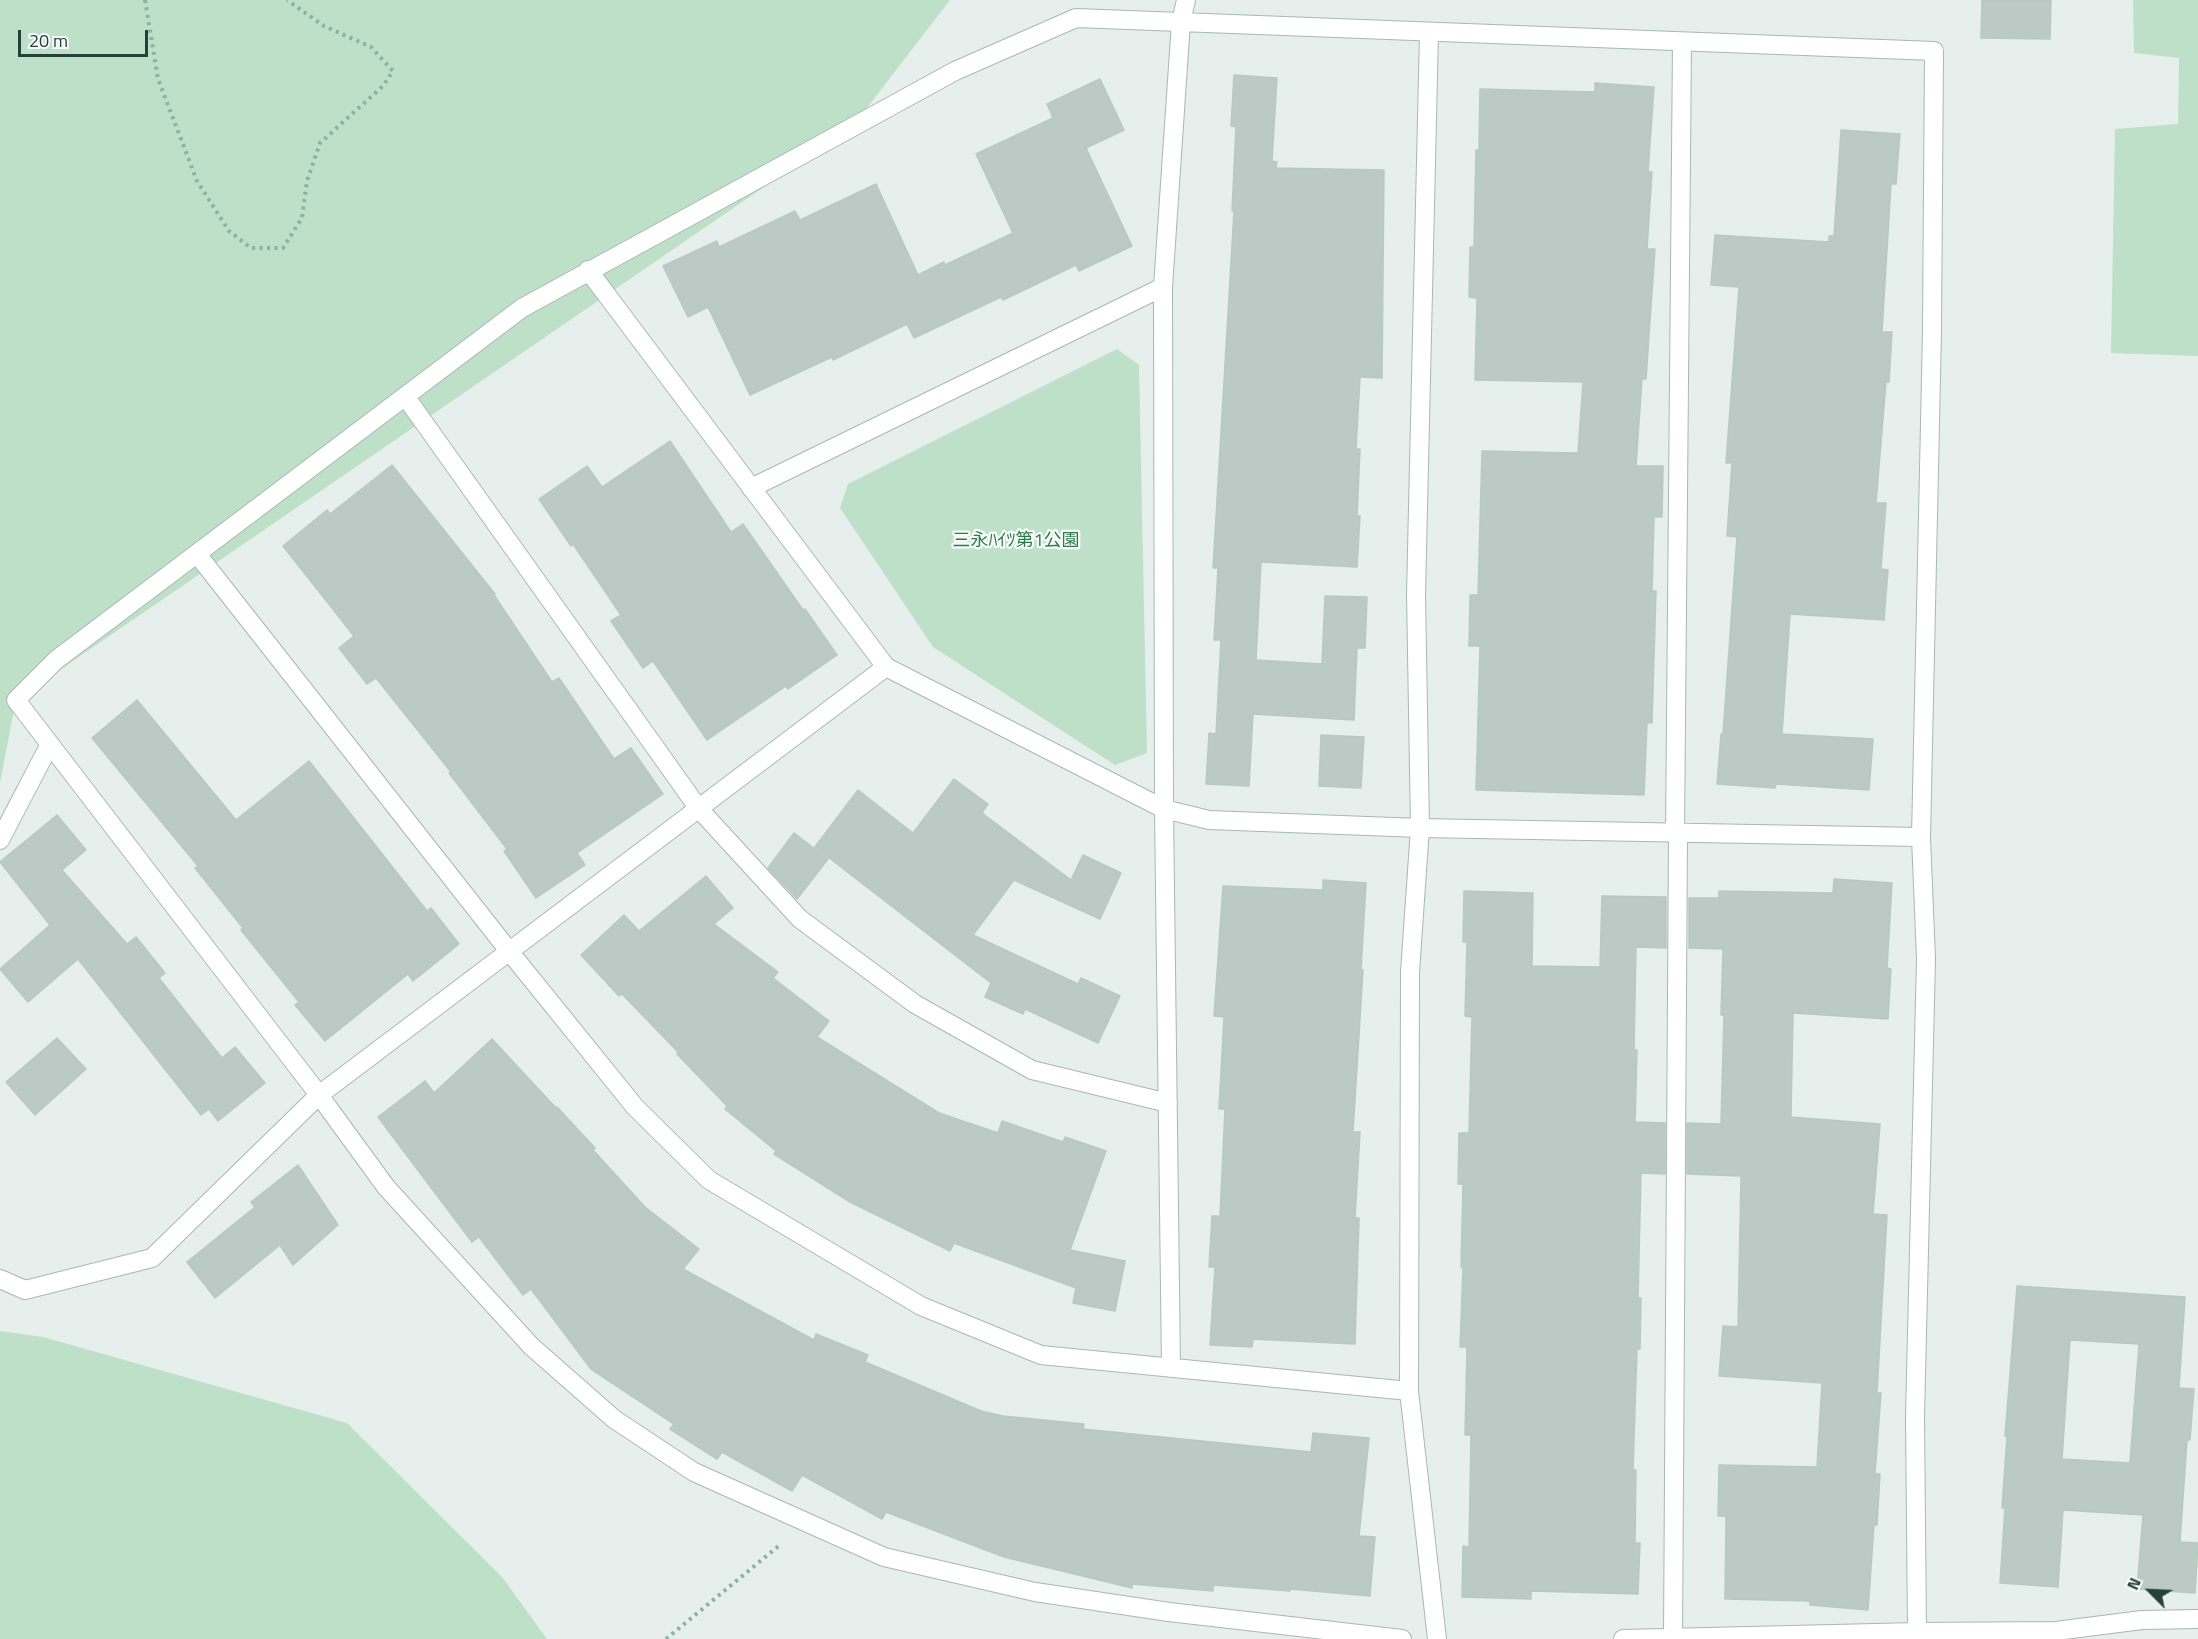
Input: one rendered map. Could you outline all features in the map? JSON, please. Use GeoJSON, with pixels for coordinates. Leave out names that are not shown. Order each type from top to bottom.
{"type":"FeatureCollection","features":[{"type":"Feature","properties":{"kind":"street"},"geometry":{"type":"LineString","coordinates":[[1171,1368],[1164,809],[1163,287],[1181,22],[1186,0]]}},
{"type":"Feature","properties":{"kind":"street"},"geometry":{"type":"LineString","coordinates":[[1402,1639],[1169,1612],[1035,1592],[884,1557],[694,1472],[614,1419],[531,1346],[386,1187],[319,1095],[16,700],[56,660],[522,308],[955,71],[1076,18],[1934,51],[1932,331],[1922,837],[1926,959],[1915,1416],[1917,1632]]}},
{"type":"Feature","properties":{"kind":"street"},"geometry":{"type":"LineString","coordinates":[[1429,32],[1416,594],[1420,828],[1410,972],[1409,1391],[1437,1639]]}},
{"type":"Feature","properties":{"kind":"street"},"geometry":{"type":"LineString","coordinates":[[1673,1638],[1678,846],[1678,834],[1675,833],[1682,42]]}},
{"type":"Feature","properties":{"kind":"street"},"geometry":{"type":"LineString","coordinates":[[588,270],[886,666],[1164,809],[1209,820],[1420,828],[1922,837]]}},
{"type":"Feature","properties":{"kind":"street"},"geometry":{"type":"LineString","coordinates":[[751,488],[1163,287]]}},
{"type":"Feature","properties":{"kind":"street"},"geometry":{"type":"LineString","coordinates":[[405,396],[699,809],[800,919],[915,1004],[1032,1070],[1168,1103]]}},
{"type":"Feature","properties":{"kind":"street"},"geometry":{"type":"LineString","coordinates":[[197,554],[508,951],[635,1107],[709,1180],[921,1306],[1041,1355],[1409,1391]]}},
{"type":"Feature","properties":{"kind":"street"},"geometry":{"type":"LineString","coordinates":[[0,1279],[25,1290],[152,1258],[319,1095],[886,666]]}},
{"type":"Feature","properties":{"kind":"street"},"geometry":{"type":"LineString","coordinates":[[0,840],[50,744]]}},
{"type":"Feature","properties":{"kind":"street"},"geometry":{"type":"LineString","coordinates":[[1623,1639],[2056,1631],[2142,1620],[2198,1619]]}},
{"type":"Feature","properties":{"kind":"path"},"geometry":{"type":"LineString","coordinates":[[145,0],[158,79],[197,181],[229,231],[251,248],[283,248],[302,218],[307,181],[320,143],[383,86],[393,70],[370,47],[324,26],[287,0]]}},
{"type":"Feature","properties":{"kind":"path"},"geometry":{"type":"LineString","coordinates":[[666,1639],[806,1522]]}},
{"type":"Feature","properties":{"kind":"green space"},"geometry":{"type":"Polygon","coordinates":[[[0,0],[950,0],[853,126],[16,700],[0,783],[0,0]]]}},
{"type":"Feature","properties":{"kind":"green space"},"geometry":{"type":"Polygon","coordinates":[[[2133,0],[2198,0],[2198,356],[2111,353],[2115,129],[2178,124],[2179,58],[2134,53],[2133,0]]]}},
{"type":"Feature","properties":{"kind":"green space","name":"三永ﾊｲﾂ第1公園"},"geometry":{"type":"Polygon","coordinates":[[[1117,349],[1139,365],[1147,753],[1115,765],[933,647],[840,508],[848,484],[1117,349]]]}},
{"type":"Feature","properties":{"kind":"green space"},"geometry":{"type":"Polygon","coordinates":[[[0,1331],[43,1337],[347,1423],[502,1577],[547,1639],[0,1639],[0,1331]]]}},
{"type":"Feature","properties":{"kind":"building"},"geometry":{"type":"Polygon","coordinates":[[[1982,0],[2051,0],[2050,39],[1981,38],[1982,0]]]}},
{"type":"Feature","properties":{"kind":"building"},"geometry":{"type":"Polygon","coordinates":[[[1234,75],[1277,78],[1272,161],[1277,162],[1276,168],[1384,170],[1382,378],[1360,377],[1356,449],[1360,449],[1357,567],[1261,562],[1256,660],[1322,664],[1325,596],[1367,597],[1365,648],[1357,648],[1354,720],[1253,714],[1249,786],[1206,784],[1209,733],[1216,734],[1221,640],[1214,640],[1218,568],[1213,568],[1234,211],[1232,211],[1236,127],[1231,126],[1234,75]]]}},
{"type":"Feature","properties":{"kind":"building"},"geometry":{"type":"Polygon","coordinates":[[[1100,79],[1124,130],[1086,148],[1132,246],[1079,271],[1076,265],[1003,300],[1001,297],[914,338],[907,324],[833,360],[832,357],[750,395],[708,307],[688,317],[663,266],[717,241],[719,247],[795,211],[800,220],[876,184],[918,275],[1013,233],[976,154],[1053,118],[1047,104],[1100,79]]]}},
{"type":"Feature","properties":{"kind":"building"},"geometry":{"type":"Polygon","coordinates":[[[1595,83],[1654,87],[1648,172],[1652,172],[1647,249],[1655,249],[1646,379],[1642,379],[1636,466],[1663,466],[1662,517],[1654,517],[1652,591],[1656,591],[1652,723],[1647,723],[1644,795],[1476,790],[1480,646],[1469,646],[1470,595],[1478,595],[1482,451],[1578,453],[1583,382],[1475,380],[1477,298],[1469,297],[1470,247],[1474,247],[1480,89],[1595,92],[1595,83]]]}},
{"type":"Feature","properties":{"kind":"building"},"geometry":{"type":"Polygon","coordinates":[[[1841,130],[1900,134],[1896,184],[1891,184],[1882,332],[1892,332],[1876,503],[1886,503],[1881,569],[1888,570],[1884,620],[1790,614],[1782,734],[1873,739],[1869,790],[1776,784],[1775,788],[1717,784],[1721,734],[1723,734],[1737,537],[1727,536],[1732,463],[1726,463],[1739,287],[1711,285],[1715,235],[1829,242],[1829,236],[1834,236],[1841,130]]]}},
{"type":"Feature","properties":{"kind":"building"},"geometry":{"type":"Polygon","coordinates":[[[670,441],[731,532],[743,524],[837,655],[788,689],[786,686],[707,740],[653,661],[643,668],[611,621],[621,615],[539,499],[587,466],[602,487],[670,441]]]}},
{"type":"Feature","properties":{"kind":"building"},"geometry":{"type":"Polygon","coordinates":[[[392,465],[495,594],[552,682],[559,678],[614,759],[631,748],[663,794],[577,853],[585,865],[536,898],[504,851],[507,849],[449,773],[451,772],[376,678],[367,684],[339,648],[354,636],[283,546],[327,510],[330,514],[392,465]]]}},
{"type":"Feature","properties":{"kind":"building"},"geometry":{"type":"Polygon","coordinates":[[[137,700],[236,820],[309,761],[427,911],[431,908],[459,944],[413,981],[408,974],[325,1041],[295,1005],[299,1002],[195,868],[198,866],[92,738],[137,700]]]}},
{"type":"Feature","properties":{"kind":"building"},"geometry":{"type":"Polygon","coordinates":[[[1321,735],[1364,737],[1361,788],[1319,786],[1321,735]]]}},
{"type":"Feature","properties":{"kind":"building"},"geometry":{"type":"Polygon","coordinates":[[[954,779],[988,804],[982,813],[1071,880],[1083,855],[1121,873],[1100,919],[1014,880],[973,935],[1078,984],[1081,978],[1120,996],[1098,1043],[1025,1009],[1023,1014],[985,997],[991,983],[815,847],[858,790],[913,833],[954,779]]]}},
{"type":"Feature","properties":{"kind":"building"},"geometry":{"type":"Polygon","coordinates":[[[57,815],[86,850],[62,870],[127,944],[136,937],[165,973],[159,978],[222,1058],[235,1047],[265,1083],[218,1121],[209,1109],[201,1115],[78,959],[28,1002],[0,969],[50,925],[0,862],[57,815]]]}},
{"type":"Feature","properties":{"kind":"building"},"geometry":{"type":"Polygon","coordinates":[[[794,833],[828,859],[797,899],[768,868],[794,833]]]}},
{"type":"Feature","properties":{"kind":"building"},"geometry":{"type":"Polygon","coordinates":[[[706,876],[733,908],[714,924],[778,972],[773,978],[829,1021],[817,1037],[939,1113],[998,1133],[1002,1121],[1063,1142],[1065,1137],[1106,1151],[1070,1250],[1125,1261],[1115,1311],[1073,1303],[1076,1288],[954,1243],[950,1251],[850,1202],[774,1154],[776,1151],[725,1109],[727,1106],[677,1054],[678,1052],[622,994],[619,996],[581,955],[624,915],[639,931],[706,876]]]}},
{"type":"Feature","properties":{"kind":"building"},"geometry":{"type":"Polygon","coordinates":[[[1834,879],[1892,883],[1887,968],[1891,969],[1888,1019],[1793,1013],[1791,1117],[1880,1124],[1873,1214],[1887,1215],[1877,1393],[1881,1393],[1875,1474],[1880,1474],[1868,1610],[1810,1605],[1810,1601],[1725,1599],[1726,1516],[1718,1516],[1719,1465],[1817,1467],[1822,1383],[1719,1376],[1723,1326],[1738,1327],[1741,1176],[1687,1174],[1687,1123],[1721,1124],[1724,1015],[1721,1015],[1723,949],[1689,948],[1689,898],[1719,898],[1719,891],[1833,893],[1834,879]]]}},
{"type":"Feature","properties":{"kind":"building"},"geometry":{"type":"Polygon","coordinates":[[[1323,880],[1366,883],[1353,1132],[1360,1132],[1355,1218],[1359,1218],[1355,1344],[1253,1339],[1252,1347],[1210,1345],[1215,1267],[1209,1267],[1212,1216],[1220,1216],[1225,1109],[1219,1109],[1224,1017],[1214,1016],[1223,886],[1323,890],[1323,880]]]}},
{"type":"Feature","properties":{"kind":"building"},"geometry":{"type":"Polygon","coordinates":[[[1464,891],[1533,893],[1532,966],[1600,967],[1602,896],[1666,897],[1666,948],[1636,947],[1635,1122],[1665,1123],[1665,1174],[1641,1173],[1638,1298],[1641,1298],[1640,1349],[1637,1349],[1633,1470],[1636,1470],[1635,1543],[1640,1543],[1638,1594],[1531,1591],[1531,1599],[1462,1597],[1463,1546],[1469,1547],[1471,1435],[1465,1435],[1467,1347],[1460,1347],[1463,1184],[1458,1184],[1459,1133],[1469,1133],[1472,1017],[1465,1016],[1467,942],[1463,942],[1464,891]]]}},
{"type":"Feature","properties":{"kind":"building"},"geometry":{"type":"Polygon","coordinates":[[[57,1038],[86,1069],[35,1115],[6,1082],[57,1038]]]}},
{"type":"Feature","properties":{"kind":"building"},"geometry":{"type":"Polygon","coordinates":[[[492,1039],[595,1148],[593,1150],[645,1207],[699,1249],[683,1269],[814,1340],[816,1334],[868,1355],[865,1362],[981,1411],[1003,1416],[1084,1424],[1083,1429],[1311,1452],[1313,1433],[1369,1438],[1359,1536],[1375,1537],[1370,1596],[1213,1585],[1213,1591],[1132,1584],[1132,1588],[1004,1557],[886,1512],[882,1519],[802,1475],[792,1491],[722,1452],[717,1459],[670,1429],[674,1424],[591,1369],[531,1289],[523,1295],[479,1237],[472,1242],[378,1117],[425,1081],[434,1093],[492,1039]]]}},
{"type":"Feature","properties":{"kind":"building"},"geometry":{"type":"Polygon","coordinates":[[[298,1165],[338,1225],[293,1265],[280,1245],[215,1298],[187,1262],[255,1207],[251,1202],[298,1165]]]}},
{"type":"Feature","properties":{"kind":"building"},"geometry":{"type":"Polygon","coordinates":[[[2017,1286],[2185,1297],[2179,1388],[2194,1389],[2190,1440],[2187,1440],[2180,1542],[2198,1543],[2195,1593],[2137,1589],[2143,1515],[2063,1510],[2058,1587],[2000,1583],[2005,1508],[2002,1508],[2007,1436],[2005,1436],[2017,1286]],[[2070,1340],[2062,1459],[2130,1463],[2139,1344],[2070,1340]]]}}]}
